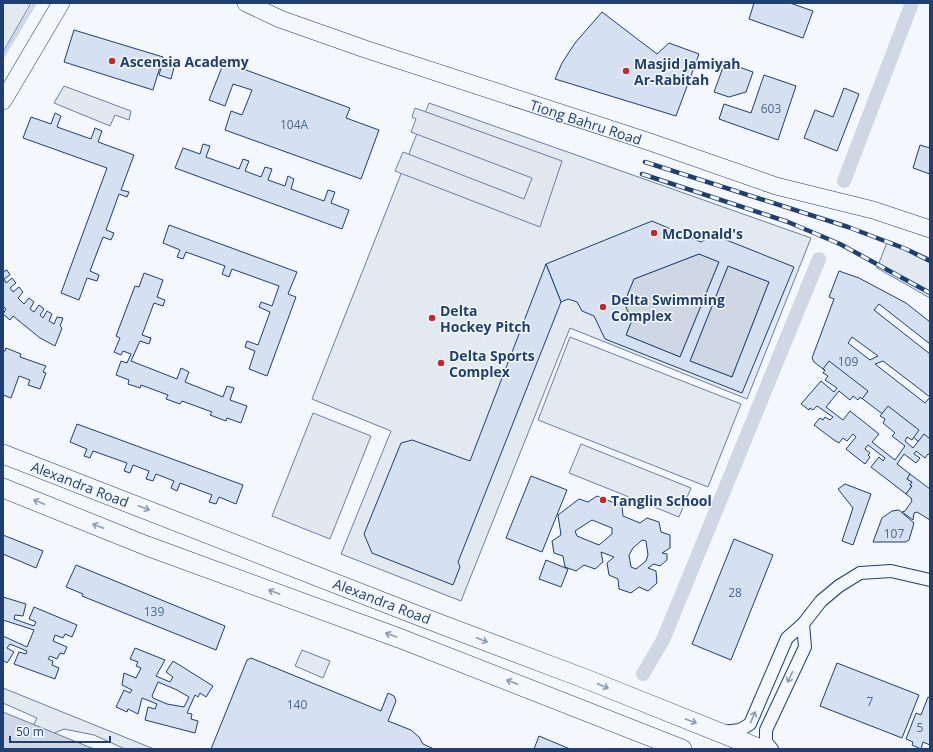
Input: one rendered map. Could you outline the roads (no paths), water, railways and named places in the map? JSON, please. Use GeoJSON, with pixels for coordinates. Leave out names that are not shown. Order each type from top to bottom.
{"type":"FeatureCollection","features":[{"type":"Feature","properties":{"kind":"main road"},"geometry":{"type":"LineString","coordinates":[[3,101],[61,3]]}},
{"type":"Feature","properties":{"kind":"main road","name":"Tiong Bahru Road"},"geometry":{"type":"LineString","coordinates":[[246,3],[280,19],[365,49],[650,142],[776,186],[873,210],[930,229]]}},
{"type":"Feature","properties":{"kind":"main road","name":"Alexandra Road"},"geometry":{"type":"LineString","coordinates":[[3,454],[586,679],[761,749]]}},
{"type":"Feature","properties":{"kind":"main road","name":"Alexandra Road"},"geometry":{"type":"LineString","coordinates":[[3,488],[147,546],[384,633],[542,693],[682,749]]}},
{"type":"Feature","properties":{"kind":"main road"},"geometry":{"type":"LineString","coordinates":[[649,737],[638,724],[638,719],[645,710],[661,710]]}},
{"type":"Feature","properties":{"kind":"street"},"geometry":{"type":"LineString","coordinates":[[720,732],[740,730],[750,724],[787,638],[803,624],[821,601],[840,586],[860,574],[891,571],[930,580]]}},
{"type":"Feature","properties":{"kind":"street"},"geometry":{"type":"LineString","coordinates":[[772,749],[766,742],[766,730],[805,647],[803,624]]}},
{"type":"Feature","properties":{"kind":"waterway"},"geometry":{"type":"LineString","coordinates":[[3,56],[35,3]]}},
{"type":"Feature","properties":{"kind":"waterway"},"geometry":{"type":"LineString","coordinates":[[844,181],[912,3]]}},
{"type":"Feature","properties":{"kind":"waterway"},"geometry":{"type":"LineString","coordinates":[[643,674],[663,640],[819,259]]}},
{"type":"Feature","properties":{"kind":"railway"},"geometry":{"type":"LineString","coordinates":[[645,162],[848,227],[906,249],[930,261]]}},
{"type":"Feature","properties":{"kind":"railway"},"geometry":{"type":"LineString","coordinates":[[642,174],[788,222],[840,244],[930,293]]}},
{"type":"Feature","properties":{"kind":"place","name":"Ascensia Academy"},"geometry":{"type":"Point","coordinates":[112,61]}},
{"type":"Feature","properties":{"kind":"place","name":"Masjid Jamiyah Ar-Rabitah"},"geometry":{"type":"Point","coordinates":[626,71]}},
{"type":"Feature","properties":{"kind":"place","name":"McDonald's"},"geometry":{"type":"Point","coordinates":[654,233]}},
{"type":"Feature","properties":{"kind":"place","name":"Delta Swimming Complex"},"geometry":{"type":"Point","coordinates":[603,307]}},
{"type":"Feature","properties":{"kind":"place","name":"Delta Hockey Pitch"},"geometry":{"type":"Point","coordinates":[432,318]}},
{"type":"Feature","properties":{"kind":"place","name":"Delta Sports Complex"},"geometry":{"type":"Point","coordinates":[441,363]}},
{"type":"Feature","properties":{"kind":"place","name":"Tanglin School"},"geometry":{"type":"Point","coordinates":[603,500]}}]}
